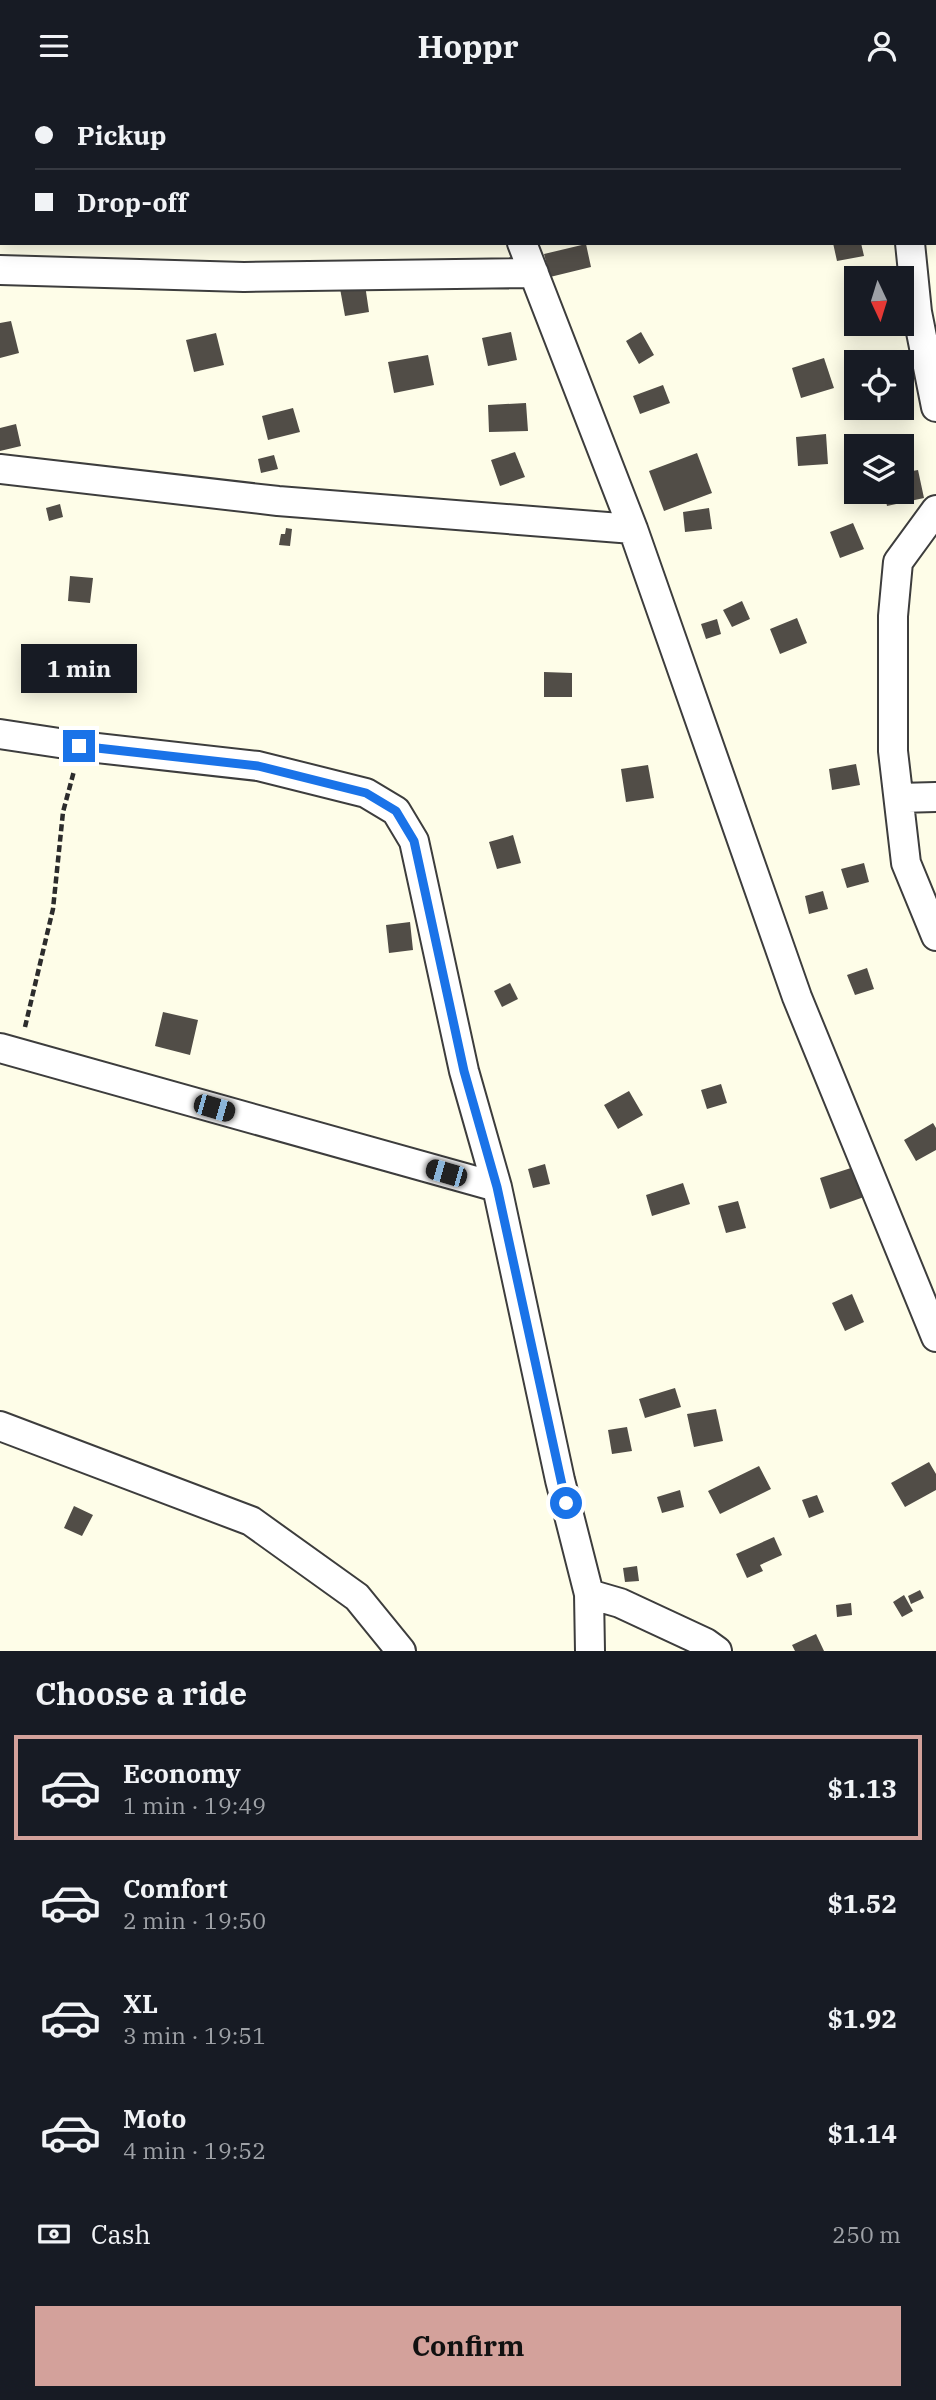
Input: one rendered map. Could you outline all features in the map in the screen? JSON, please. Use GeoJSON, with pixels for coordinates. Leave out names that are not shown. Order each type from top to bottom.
{"type":"FeatureCollection","features":[{"type":"Feature","properties":{"kind":"street"},"geometry":{"type":"LineString","coordinates":[[523,245],[633,529],[797,997],[936,1338]]}},
{"type":"Feature","properties":{"kind":"street"},"geometry":{"type":"LineString","coordinates":[[909,245],[916,312],[936,407]]}},
{"type":"Feature","properties":{"kind":"street"},"geometry":{"type":"LineString","coordinates":[[0,270],[244,277],[534,273]]}},
{"type":"Feature","properties":{"kind":"street"},"geometry":{"type":"LineString","coordinates":[[0,469],[278,502],[633,529]]}},
{"type":"Feature","properties":{"kind":"street"},"geometry":{"type":"LineString","coordinates":[[936,510],[898,562],[893,616],[892,751],[906,863],[936,936]]}},
{"type":"Feature","properties":{"kind":"street"},"geometry":{"type":"LineString","coordinates":[[0,734],[79,746],[258,766],[366,793],[396,811],[414,841],[464,1071],[497,1187],[557,1467],[589,1594],[590,1651]]}},
{"type":"Feature","properties":{"kind":"street"},"geometry":{"type":"LineString","coordinates":[[899,798],[936,797]]}},
{"type":"Feature","properties":{"kind":"street"},"geometry":{"type":"LineString","coordinates":[[4,1049],[497,1187]]}},
{"type":"Feature","properties":{"kind":"street"},"geometry":{"type":"LineString","coordinates":[[0,1426],[251,1521],[357,1597],[401,1651]]}},
{"type":"Feature","properties":{"kind":"street"},"geometry":{"type":"LineString","coordinates":[[589,1594],[620,1603],[717,1651]]}},
{"type":"Feature","properties":{"kind":"path"},"geometry":{"type":"LineString","coordinates":[[4,1049],[25,1026],[53,909],[63,812],[79,746]]}},
{"type":"Feature","properties":{"kind":"building"},"geometry":{"type":"Polygon","coordinates":[[[586,245],[591,267],[550,277],[544,254],[586,245]]]}},
{"type":"Feature","properties":{"kind":"building"},"geometry":{"type":"Polygon","coordinates":[[[833,245],[861,245],[864,256],[837,261],[833,245]]]}},
{"type":"Feature","properties":{"kind":"building"},"geometry":{"type":"Polygon","coordinates":[[[364,278],[369,312],[345,316],[339,283],[364,278]]]}},
{"type":"Feature","properties":{"kind":"building"},"geometry":{"type":"Polygon","coordinates":[[[11,321],[19,353],[0,358],[0,323],[11,321]]]}},
{"type":"Feature","properties":{"kind":"building"},"geometry":{"type":"Polygon","coordinates":[[[511,332],[517,360],[488,366],[482,338],[511,332]]]}},
{"type":"Feature","properties":{"kind":"building"},"geometry":{"type":"Polygon","coordinates":[[[641,332],[654,355],[639,364],[626,341],[641,332]]]}},
{"type":"Feature","properties":{"kind":"building"},"geometry":{"type":"Polygon","coordinates":[[[216,333],[224,365],[194,372],[186,340],[216,333]]]}},
{"type":"Feature","properties":{"kind":"building"},"geometry":{"type":"Polygon","coordinates":[[[428,355],[434,385],[394,393],[388,362],[428,355]]]}},
{"type":"Feature","properties":{"kind":"building"},"geometry":{"type":"Polygon","coordinates":[[[824,358],[834,388],[801,398],[792,368],[824,358]]]}},
{"type":"Feature","properties":{"kind":"building"},"geometry":{"type":"Polygon","coordinates":[[[663,385],[670,403],[640,414],[633,396],[663,385]]]}},
{"type":"Feature","properties":{"kind":"building"},"geometry":{"type":"Polygon","coordinates":[[[526,403],[528,431],[489,432],[488,405],[526,403]]]}},
{"type":"Feature","properties":{"kind":"building"},"geometry":{"type":"Polygon","coordinates":[[[293,408],[300,432],[268,440],[262,416],[293,408]]]}},
{"type":"Feature","properties":{"kind":"building"},"geometry":{"type":"Polygon","coordinates":[[[16,424],[21,446],[0,451],[0,428],[16,424]]]}},
{"type":"Feature","properties":{"kind":"building"},"geometry":{"type":"Polygon","coordinates":[[[826,434],[828,464],[798,466],[796,437],[826,434]]]}},
{"type":"Feature","properties":{"kind":"building"},"geometry":{"type":"Polygon","coordinates":[[[515,452],[525,477],[500,486],[491,460],[515,452]]]}},
{"type":"Feature","properties":{"kind":"building"},"geometry":{"type":"Polygon","coordinates":[[[697,453],[712,493],[664,511],[649,471],[697,453]]]}},
{"type":"Feature","properties":{"kind":"building"},"geometry":{"type":"Polygon","coordinates":[[[274,455],[278,469],[261,473],[258,459],[274,455]]]}},
{"type":"Feature","properties":{"kind":"building"},"geometry":{"type":"Polygon","coordinates":[[[918,470],[924,498],[914,500],[914,471],[918,470]]]}},
{"type":"Feature","properties":{"kind":"building"},"geometry":{"type":"Polygon","coordinates":[[[60,504],[63,517],[49,521],[46,508],[60,504]]]}},
{"type":"Feature","properties":{"kind":"building"},"geometry":{"type":"Polygon","coordinates":[[[709,508],[712,529],[685,532],[683,512],[709,508]]]}},
{"type":"Feature","properties":{"kind":"building"},"geometry":{"type":"Polygon","coordinates":[[[853,523],[864,549],[840,558],[830,532],[853,523]]]}},
{"type":"Feature","properties":{"kind":"building"},"geometry":{"type":"Polygon","coordinates":[[[286,528],[292,529],[290,546],[279,545],[281,534],[285,534],[286,528]]]}},
{"type":"Feature","properties":{"kind":"building"},"geometry":{"type":"Polygon","coordinates":[[[70,576],[93,578],[90,603],[68,601],[70,576]]]}},
{"type":"Feature","properties":{"kind":"building"},"geometry":{"type":"Polygon","coordinates":[[[742,601],[750,619],[732,627],[723,610],[742,601]]]}},
{"type":"Feature","properties":{"kind":"building"},"geometry":{"type":"Polygon","coordinates":[[[797,618],[807,643],[780,654],[770,629],[797,618]]]}},
{"type":"Feature","properties":{"kind":"building"},"geometry":{"type":"Polygon","coordinates":[[[717,619],[721,634],[706,639],[701,624],[717,619]]]}},
{"type":"Feature","properties":{"kind":"building"},"geometry":{"type":"Polygon","coordinates":[[[544,672],[572,673],[572,697],[544,697],[544,672]]]}},
{"type":"Feature","properties":{"kind":"building"},"geometry":{"type":"Polygon","coordinates":[[[856,764],[860,785],[832,790],[829,769],[856,764]]]}},
{"type":"Feature","properties":{"kind":"building"},"geometry":{"type":"Polygon","coordinates":[[[648,765],[654,798],[626,802],[621,769],[648,765]]]}},
{"type":"Feature","properties":{"kind":"building"},"geometry":{"type":"Polygon","coordinates":[[[513,835],[521,863],[497,869],[489,842],[513,835]]]}},
{"type":"Feature","properties":{"kind":"building"},"geometry":{"type":"Polygon","coordinates":[[[864,863],[869,882],[847,888],[841,869],[864,863]]]}},
{"type":"Feature","properties":{"kind":"building"},"geometry":{"type":"Polygon","coordinates":[[[823,891],[828,909],[809,914],[805,896],[823,891]]]}},
{"type":"Feature","properties":{"kind":"building"},"geometry":{"type":"Polygon","coordinates":[[[410,922],[413,950],[389,953],[386,925],[410,922]]]}},
{"type":"Feature","properties":{"kind":"building"},"geometry":{"type":"Polygon","coordinates":[[[867,968],[874,989],[855,995],[847,975],[867,968]]]}},
{"type":"Feature","properties":{"kind":"building"},"geometry":{"type":"Polygon","coordinates":[[[510,983],[518,999],[502,1007],[494,991],[510,983]]]}},
{"type":"Feature","properties":{"kind":"building"},"geometry":{"type":"Polygon","coordinates":[[[163,1012],[198,1020],[190,1055],[155,1046],[163,1012]]]}},
{"type":"Feature","properties":{"kind":"building"},"geometry":{"type":"Polygon","coordinates":[[[721,1084],[727,1103],[707,1109],[701,1090],[721,1084]]]}},
{"type":"Feature","properties":{"kind":"building"},"geometry":{"type":"Polygon","coordinates":[[[629,1091],[643,1115],[618,1129],[604,1105],[629,1091]]]}},
{"type":"Feature","properties":{"kind":"building"},"geometry":{"type":"Polygon","coordinates":[[[933,1123],[936,1128],[936,1150],[916,1161],[904,1140],[933,1123]]]}},
{"type":"Feature","properties":{"kind":"building"},"geometry":{"type":"Polygon","coordinates":[[[545,1164],[550,1184],[533,1188],[528,1169],[545,1164]]]}},
{"type":"Feature","properties":{"kind":"building"},"geometry":{"type":"Polygon","coordinates":[[[854,1167],[864,1197],[830,1209],[820,1178],[854,1167]]]}},
{"type":"Feature","properties":{"kind":"building"},"geometry":{"type":"Polygon","coordinates":[[[683,1183],[690,1204],[652,1216],[646,1195],[683,1183]]]}},
{"type":"Feature","properties":{"kind":"building"},"geometry":{"type":"Polygon","coordinates":[[[738,1201],[746,1228],[726,1233],[718,1206],[738,1201]]]}},
{"type":"Feature","properties":{"kind":"building"},"geometry":{"type":"Polygon","coordinates":[[[852,1294],[864,1322],[845,1331],[832,1303],[852,1294]]]}},
{"type":"Feature","properties":{"kind":"building"},"geometry":{"type":"Polygon","coordinates":[[[675,1388],[681,1407],[645,1418],[639,1399],[675,1388]]]}},
{"type":"Feature","properties":{"kind":"building"},"geometry":{"type":"Polygon","coordinates":[[[716,1409],[723,1441],[694,1447],[687,1414],[716,1409]]]}},
{"type":"Feature","properties":{"kind":"building"},"geometry":{"type":"Polygon","coordinates":[[[627,1427],[632,1451],[612,1454],[608,1430],[627,1427]]]}},
{"type":"Feature","properties":{"kind":"building"},"geometry":{"type":"Polygon","coordinates":[[[929,1462],[936,1474],[936,1490],[905,1507],[891,1483],[929,1462]]]}},
{"type":"Feature","properties":{"kind":"building"},"geometry":{"type":"Polygon","coordinates":[[[759,1466],[771,1489],[720,1514],[708,1491],[759,1466]]]}},
{"type":"Feature","properties":{"kind":"building"},"geometry":{"type":"Polygon","coordinates":[[[680,1490],[684,1507],[662,1513],[657,1497],[680,1490]]]}},
{"type":"Feature","properties":{"kind":"building"},"geometry":{"type":"Polygon","coordinates":[[[817,1495],[824,1512],[809,1518],[802,1500],[817,1495]]]}},
{"type":"Feature","properties":{"kind":"building"},"geometry":{"type":"Polygon","coordinates":[[[74,1506],[93,1515],[82,1536],[64,1528],[74,1506]]]}},
{"type":"Feature","properties":{"kind":"building"},"geometry":{"type":"Polygon","coordinates":[[[774,1537],[782,1555],[760,1565],[763,1571],[747,1578],[736,1554],[774,1537]]]}},
{"type":"Feature","properties":{"kind":"building"},"geometry":{"type":"Polygon","coordinates":[[[637,1566],[639,1581],[625,1582],[623,1568],[637,1566]]]}},
{"type":"Feature","properties":{"kind":"building"},"geometry":{"type":"Polygon","coordinates":[[[920,1590],[924,1598],[911,1604],[908,1596],[920,1590]]]}},
{"type":"Feature","properties":{"kind":"building"},"geometry":{"type":"Polygon","coordinates":[[[904,1595],[913,1611],[902,1617],[893,1602],[904,1595]]]}},
{"type":"Feature","properties":{"kind":"building"},"geometry":{"type":"Polygon","coordinates":[[[851,1603],[852,1615],[837,1617],[836,1605],[851,1603]]]}},
{"type":"Feature","properties":{"kind":"building"},"geometry":{"type":"Polygon","coordinates":[[[816,1634],[824,1651],[795,1651],[792,1645],[816,1634]]]}},
{"type":"Feature","properties":{"kind":"route"},"geometry":{"type":"LineString","coordinates":[[79,746],[258,766],[366,793],[396,811],[414,841],[464,1071],[497,1187],[566,1503]]}}]}
